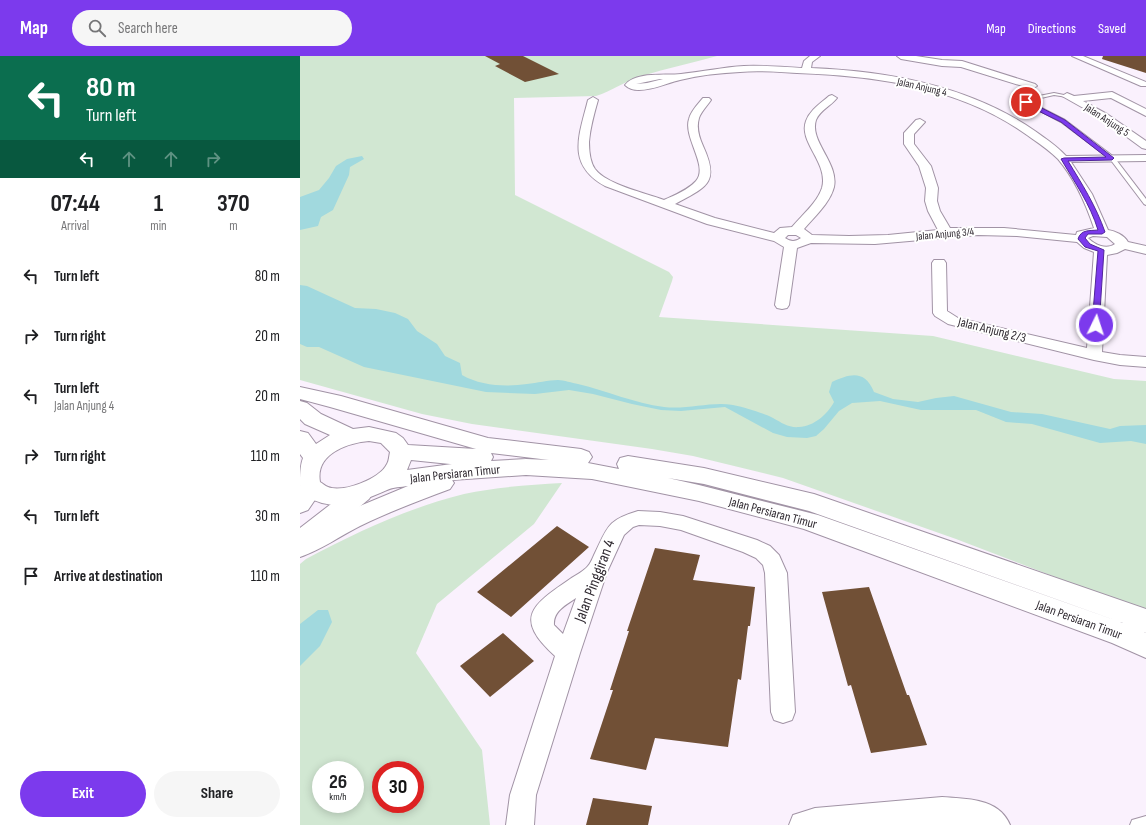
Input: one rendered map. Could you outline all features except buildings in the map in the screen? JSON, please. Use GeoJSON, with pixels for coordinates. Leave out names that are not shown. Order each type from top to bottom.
{"type":"FeatureCollection","features":[{"type":"Feature","properties":{"kind":"main road"},"geometry":{"type":"LineString","coordinates":[[300,393],[334,401],[488,445],[601,460]]}},
{"type":"Feature","properties":{"kind":"main road"},"geometry":{"type":"LineString","coordinates":[[300,408],[313,419],[350,436]]}},
{"type":"Feature","properties":{"kind":"main road"},"geometry":{"type":"LineString","coordinates":[[300,542],[361,493],[383,482],[398,467],[401,452],[396,442],[385,436],[369,434],[350,436],[330,444],[314,457],[307,468],[306,496],[341,496],[361,493]]}},
{"type":"Feature","properties":{"kind":"main road"},"geometry":{"type":"LineString","coordinates":[[300,438],[314,457]]}},
{"type":"Feature","properties":{"kind":"main road","name":"Jalan Persiaran Timur"},"geometry":{"type":"LineString","coordinates":[[401,452],[450,456],[601,460],[704,476],[814,503],[1146,621]]}},
{"type":"Feature","properties":{"kind":"main road"},"geometry":{"type":"LineString","coordinates":[[300,547],[320,535],[389,502],[444,483],[526,467]]}},
{"type":"Feature","properties":{"kind":"main road","name":"Jalan Persiaran Timur"},"geometry":{"type":"LineString","coordinates":[[383,482],[456,471],[526,467],[592,471],[699,493],[809,521],[1122,635],[1146,646]]}},
{"type":"Feature","properties":{"kind":"street"},"geometry":{"type":"LineString","coordinates":[[806,70],[808,61],[816,56]]}},
{"type":"Feature","properties":{"kind":"street"},"geometry":{"type":"LineString","coordinates":[[901,56],[942,64],[962,64],[1032,86]]}},
{"type":"Feature","properties":{"kind":"street"},"geometry":{"type":"LineString","coordinates":[[956,56],[965,62],[962,64]]}},
{"type":"Feature","properties":{"kind":"street"},"geometry":{"type":"LineString","coordinates":[[1076,56],[1144,84]]}},
{"type":"Feature","properties":{"kind":"street","name":"Jalan Anjung 4"},"geometry":{"type":"LineString","coordinates":[[681,77],[737,69],[806,70],[845,73],[899,81],[948,92],[985,105],[1018,123],[1064,159],[1088,198],[1102,232]]}},
{"type":"Feature","properties":{"kind":"street"},"geometry":{"type":"LineString","coordinates":[[1070,97],[1112,96],[1146,113]]}},
{"type":"Feature","properties":{"kind":"street","name":"Jalan Anjung 5"},"geometry":{"type":"LineString","coordinates":[[1070,97],[1104,116],[1146,146]]}},
{"type":"Feature","properties":{"kind":"street"},"geometry":{"type":"LineString","coordinates":[[795,231],[824,196],[828,186],[829,175],[826,163],[814,145],[810,128],[811,119],[816,112],[832,98]]}},
{"type":"Feature","properties":{"kind":"street"},"geometry":{"type":"LineString","coordinates":[[593,100],[582,149],[588,168],[596,176],[609,184],[711,221],[779,238],[782,242],[791,244],[800,244],[808,239],[804,234],[795,231],[782,233],[779,238]]}},
{"type":"Feature","properties":{"kind":"street"},"geometry":{"type":"LineString","coordinates":[[664,205],[697,186],[703,180],[706,172],[706,165],[696,145],[692,127],[694,118],[706,100]]}},
{"type":"Feature","properties":{"kind":"street"},"geometry":{"type":"LineString","coordinates":[[920,122],[909,133],[909,144],[925,166],[932,188],[931,201],[934,211],[946,232]]}},
{"type":"Feature","properties":{"kind":"street"},"geometry":{"type":"LineString","coordinates":[[1064,159],[1146,158]]}},
{"type":"Feature","properties":{"kind":"street","name":"Jalan Anjung 3/4"},"geometry":{"type":"LineString","coordinates":[[808,239],[854,241],[876,240],[946,232],[977,231],[1020,233],[1081,239]]}},
{"type":"Feature","properties":{"kind":"street"},"geometry":{"type":"LineString","coordinates":[[1122,245],[1121,241],[1117,237],[1102,232],[1086,233],[1082,235],[1081,239],[1088,245],[1101,250],[1115,250],[1122,245],[1146,250]]}},
{"type":"Feature","properties":{"kind":"street"},"geometry":{"type":"LineString","coordinates":[[782,305],[791,244]]}},
{"type":"Feature","properties":{"kind":"street"},"geometry":{"type":"LineString","coordinates":[[1094,355],[1101,250]]}},
{"type":"Feature","properties":{"kind":"street","name":"Jalan Anjung 2/3"},"geometry":{"type":"LineString","coordinates":[[939,263],[940,313],[953,321],[1094,355],[1120,360],[1146,362]]}},
{"type":"Feature","properties":{"kind":"street","name":"Jalan Pinggiran 4"},"geometry":{"type":"LineString","coordinates":[[520,825],[524,796],[568,653],[596,572],[616,530],[626,522],[638,518],[660,519],[683,523],[750,546],[763,552],[772,561],[776,573],[783,712]]}},
{"type":"Feature","properties":{"kind":"street"},"geometry":{"type":"LineString","coordinates":[[568,653],[545,632],[542,625],[542,617],[545,610],[551,604],[596,572]]}},
{"type":"Feature","properties":{"kind":"street"},"geometry":{"type":"LineString","coordinates":[[803,825],[815,822],[889,820],[942,811],[970,813],[986,817],[996,825]]}},
{"type":"Feature","properties":{"kind":"lane"},"geometry":{"type":"LineString","coordinates":[[1070,97],[1050,94],[1026,100],[1025,102],[1063,121],[1112,158],[1146,202]]}},
{"type":"Feature","properties":{"kind":"lane"},"geometry":{"type":"LineString","coordinates":[[1137,825],[1146,823]]}},
{"type":"Feature","properties":{"kind":"green space"},"geometry":{"type":"Polygon","coordinates":[[[300,56],[717,56],[642,76],[596,96],[514,98],[515,195],[669,272],[673,277],[659,317],[933,336],[1114,379],[1146,381],[1146,612],[956,539],[783,478],[693,456],[472,424],[422,414],[300,380],[300,56]]]}},
{"type":"Feature","properties":{"kind":"green space"},"geometry":{"type":"Polygon","coordinates":[[[562,483],[534,524],[437,604],[416,653],[482,750],[490,825],[300,825],[300,564],[306,559],[344,539],[423,506],[464,494],[513,487],[562,483]]]}},
{"type":"Feature","properties":{"kind":"water"},"geometry":{"type":"Polygon","coordinates":[[[362,156],[364,159],[350,167],[349,175],[333,210],[321,217],[318,226],[300,230],[300,197],[319,190],[329,178],[336,166],[347,159],[362,156]]]}},
{"type":"Feature","properties":{"kind":"water"},"geometry":{"type":"Polygon","coordinates":[[[300,285],[307,286],[355,308],[376,309],[395,313],[408,319],[417,331],[437,344],[445,356],[460,363],[462,375],[469,379],[494,385],[531,384],[550,380],[560,380],[642,403],[664,407],[673,408],[717,404],[733,405],[759,412],[786,425],[795,427],[805,426],[815,422],[828,411],[834,402],[829,392],[832,382],[851,375],[857,375],[866,380],[874,392],[893,399],[918,402],[954,396],[1011,412],[1042,414],[1110,429],[1120,426],[1146,425],[1146,444],[1131,441],[1100,443],[1032,424],[1006,422],[976,410],[921,410],[880,401],[852,403],[839,411],[816,436],[807,438],[787,437],[773,433],[725,407],[681,411],[661,410],[569,390],[535,394],[486,392],[364,367],[319,347],[307,347],[300,344],[300,285]]]}},
{"type":"Feature","properties":{"kind":"water"},"geometry":{"type":"Polygon","coordinates":[[[318,610],[328,610],[332,622],[320,646],[300,666],[300,624],[318,610]]]}},
{"type":"Feature","properties":{"kind":"route"},"geometry":{"type":"LineString","coordinates":[[1026,102],[1063,121],[1112,158],[1064,159],[1088,198],[1102,232],[1086,233],[1082,235],[1081,239],[1088,245],[1101,250],[1096,325]]}}]}
